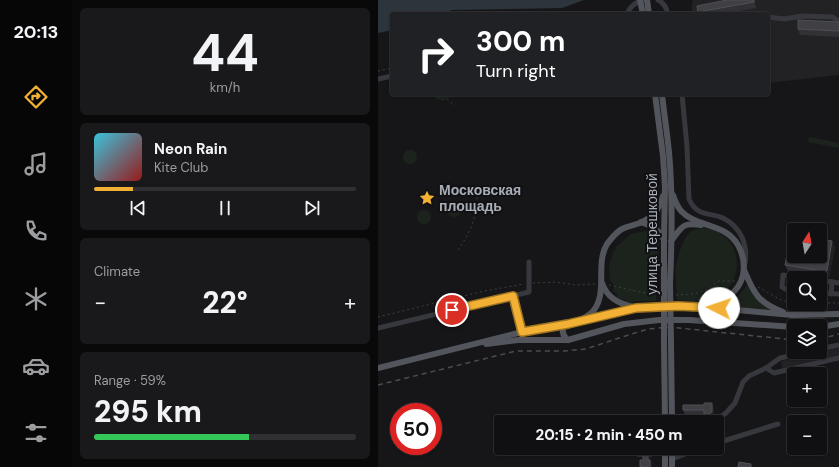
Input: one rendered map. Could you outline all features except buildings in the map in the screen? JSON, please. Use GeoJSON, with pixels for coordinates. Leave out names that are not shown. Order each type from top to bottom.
{"type":"FeatureCollection","features":[{"type":"Feature","properties":{"kind":"main road"},"geometry":{"type":"LineString","coordinates":[[640,0],[643,12]]}},
{"type":"Feature","properties":{"kind":"main road"},"geometry":{"type":"LineString","coordinates":[[646,0],[649,12]]}},
{"type":"Feature","properties":{"kind":"main road","name":"улица Терешковой"},"geometry":{"type":"LineString","coordinates":[[655,96],[668,187],[672,241],[667,283]]}},
{"type":"Feature","properties":{"kind":"main road","name":"улица Терешковой"},"geometry":{"type":"LineString","coordinates":[[662,96],[669,153],[664,239],[667,283],[665,415]]}},
{"type":"Feature","properties":{"kind":"main road"},"geometry":{"type":"LineString","coordinates":[[579,321],[595,308],[600,295],[599,283],[601,263],[603,252],[607,244],[612,237],[621,230],[641,222],[651,216],[661,203],[668,187]]}},
{"type":"Feature","properties":{"kind":"main road"},"geometry":{"type":"LineString","coordinates":[[668,187],[676,205],[681,212],[688,217],[713,226],[729,234],[741,250],[744,261],[744,270],[740,286],[720,302],[705,307]]}},
{"type":"Feature","properties":{"kind":"main road"},"geometry":{"type":"LineString","coordinates":[[641,222],[656,228],[664,239]]}},
{"type":"Feature","properties":{"kind":"main road"},"geometry":{"type":"LineString","coordinates":[[672,241],[680,228],[683,226],[694,224],[713,226]]}},
{"type":"Feature","properties":{"kind":"main road"},"geometry":{"type":"LineString","coordinates":[[744,270],[753,291],[761,300],[777,310],[792,315]]}},
{"type":"Feature","properties":{"kind":"main road"},"geometry":{"type":"LineString","coordinates":[[599,283],[612,298],[623,305],[636,308]]}},
{"type":"Feature","properties":{"kind":"main road"},"geometry":{"type":"LineString","coordinates":[[378,368],[522,332],[568,324],[636,308],[678,306],[792,315],[839,314]]}},
{"type":"Feature","properties":{"kind":"main road"},"geometry":{"type":"LineString","coordinates":[[822,315],[826,319]]}},
{"type":"Feature","properties":{"kind":"main road"},"geometry":{"type":"LineString","coordinates":[[378,372],[486,344],[518,340],[568,340],[624,324],[659,320],[689,320],[787,327]]}},
{"type":"Feature","properties":{"kind":"main road"},"geometry":{"type":"LineString","coordinates":[[568,324],[562,331],[568,340]]}},
{"type":"Feature","properties":{"kind":"main road"},"geometry":{"type":"LineString","coordinates":[[827,326],[839,324]]}},
{"type":"Feature","properties":{"kind":"main road","name":"улица Терешковой"},"geometry":{"type":"LineString","coordinates":[[667,343],[672,415]]}},
{"type":"Feature","properties":{"kind":"main road"},"geometry":{"type":"LineString","coordinates":[[665,455],[665,467]]}},
{"type":"Feature","properties":{"kind":"main road"},"geometry":{"type":"LineString","coordinates":[[672,455],[672,467]]}},
{"type":"Feature","properties":{"kind":"street"},"geometry":{"type":"LineString","coordinates":[[628,12],[632,4],[646,0]]}},
{"type":"Feature","properties":{"kind":"street"},"geometry":{"type":"LineString","coordinates":[[658,0],[666,7],[667,12]]}},
{"type":"Feature","properties":{"kind":"street"},"geometry":{"type":"LineString","coordinates":[[770,16],[784,19],[803,16],[832,17],[839,21]]}},
{"type":"Feature","properties":{"kind":"street"},"geometry":{"type":"LineString","coordinates":[[378,78],[390,76]]}},
{"type":"Feature","properties":{"kind":"street"},"geometry":{"type":"LineString","coordinates":[[682,96],[687,147],[689,199],[693,207],[696,209],[705,214],[718,216],[724,219],[731,223],[739,232],[746,246],[744,270]]}},
{"type":"Feature","properties":{"kind":"street"},"geometry":{"type":"LineString","coordinates":[[378,328],[529,292],[529,262]]}},
{"type":"Feature","properties":{"kind":"street"},"geometry":{"type":"LineString","coordinates":[[787,276],[784,275],[782,287],[787,290]]}},
{"type":"Feature","properties":{"kind":"street"},"geometry":{"type":"LineString","coordinates":[[827,281],[839,283]]}},
{"type":"Feature","properties":{"kind":"street"},"geometry":{"type":"LineString","coordinates":[[830,294],[832,282]]}},
{"type":"Feature","properties":{"kind":"street"},"geometry":{"type":"LineString","coordinates":[[827,294],[839,294]]}},
{"type":"Feature","properties":{"kind":"street"},"geometry":{"type":"LineString","coordinates":[[513,296],[522,332]]}},
{"type":"Feature","properties":{"kind":"street"},"geometry":{"type":"LineString","coordinates":[[827,348],[839,345]]}},
{"type":"Feature","properties":{"kind":"street"},"geometry":{"type":"LineString","coordinates":[[723,415],[735,403],[743,382],[749,376],[766,368],[780,358],[787,356]]}},
{"type":"Feature","properties":{"kind":"street"},"geometry":{"type":"LineString","coordinates":[[766,368],[774,373],[839,358]]}},
{"type":"Feature","properties":{"kind":"street"},"geometry":{"type":"LineString","coordinates":[[724,441],[778,424]]}},
{"type":"Feature","properties":{"kind":"street"},"geometry":{"type":"LineString","coordinates":[[672,459],[681,455]]}},
{"type":"Feature","properties":{"kind":"path"},"geometry":{"type":"LineString","coordinates":[[378,71],[390,68]]}},
{"type":"Feature","properties":{"kind":"path"},"geometry":{"type":"LineString","coordinates":[[447,99],[455,106]]}},
{"type":"Feature","properties":{"kind":"path"},"geometry":{"type":"LineString","coordinates":[[458,250],[469,234],[472,226],[477,207],[478,192]]}},
{"type":"Feature","properties":{"kind":"path"},"geometry":{"type":"LineString","coordinates":[[378,317],[484,291],[529,284],[556,282],[576,285],[599,283]]}},
{"type":"Feature","properties":{"kind":"path"},"geometry":{"type":"LineString","coordinates":[[750,283],[756,284],[760,289],[783,301],[787,301]]}},
{"type":"Feature","properties":{"kind":"path"},"geometry":{"type":"LineString","coordinates":[[828,303],[839,303]]}},
{"type":"Feature","properties":{"kind":"shaded area"},"geometry":{"type":"Polygon","coordinates":[[[378,0],[584,0],[562,8],[452,10],[446,12],[390,12],[390,30],[378,33],[378,0]]]}},
{"type":"Feature","properties":{"kind":"shaded area"},"geometry":{"type":"Polygon","coordinates":[[[694,0],[839,0],[839,75],[770,83],[770,12],[692,12],[692,2],[694,0]]]}},
{"type":"Feature","properties":{"kind":"shaded area"},"geometry":{"type":"Polygon","coordinates":[[[434,96],[449,96],[447,99],[442,101],[440,99],[436,99],[434,96]]]}},
{"type":"Feature","properties":{"kind":"shaded area"},"geometry":{"type":"Polygon","coordinates":[[[809,137],[839,143],[839,148],[808,142],[809,137]]]}},
{"type":"Feature","properties":{"kind":"shaded area"},"geometry":{"type":"Polygon","coordinates":[[[407,150],[413,150],[417,154],[417,160],[413,164],[407,164],[403,160],[403,154],[407,150]]]}},
{"type":"Feature","properties":{"kind":"shaded area"},"geometry":{"type":"Polygon","coordinates":[[[451,203],[457,203],[461,207],[461,213],[457,217],[451,217],[447,213],[447,207],[451,203]]]}},
{"type":"Feature","properties":{"kind":"shaded area"},"geometry":{"type":"Polygon","coordinates":[[[421,210],[427,210],[431,214],[431,220],[427,224],[421,224],[417,220],[417,214],[421,210]]]}},
{"type":"Feature","properties":{"kind":"shaded area"},"geometry":{"type":"Polygon","coordinates":[[[703,228],[713,230],[728,240],[736,255],[736,274],[730,287],[720,296],[704,301],[677,300],[676,266],[681,247],[691,231],[703,228]]]}},
{"type":"Feature","properties":{"kind":"shaded area"},"geometry":{"type":"Polygon","coordinates":[[[651,230],[658,238],[659,242],[656,301],[639,301],[628,303],[625,300],[617,298],[617,294],[613,291],[614,285],[610,280],[609,267],[612,256],[617,246],[631,234],[651,230]]]}},
{"type":"Feature","properties":{"kind":"shaded area"},"geometry":{"type":"Polygon","coordinates":[[[747,284],[775,311],[726,306],[738,296],[747,284]]]}},
{"type":"Feature","properties":{"kind":"shaded area"},"geometry":{"type":"Polygon","coordinates":[[[839,348],[839,357],[782,369],[781,361],[790,359],[827,359],[827,351],[839,348]]]}},
{"type":"Feature","properties":{"kind":"railway"},"geometry":{"type":"LineString","coordinates":[[378,385],[516,351],[564,351],[586,349],[648,329],[670,327],[787,339]]}},
{"type":"Feature","properties":{"kind":"railway"},"geometry":{"type":"LineString","coordinates":[[827,337],[839,334]]}},
{"type":"Feature","properties":{"kind":"place","name":"Московская площадь"},"geometry":{"type":"Point","coordinates":[427,198]}},
{"type":"Feature","properties":{"kind":"route"},"geometry":{"type":"LineString","coordinates":[[452,310],[513,296],[522,332],[568,324],[636,308],[678,306],[719,308]]}}]}
